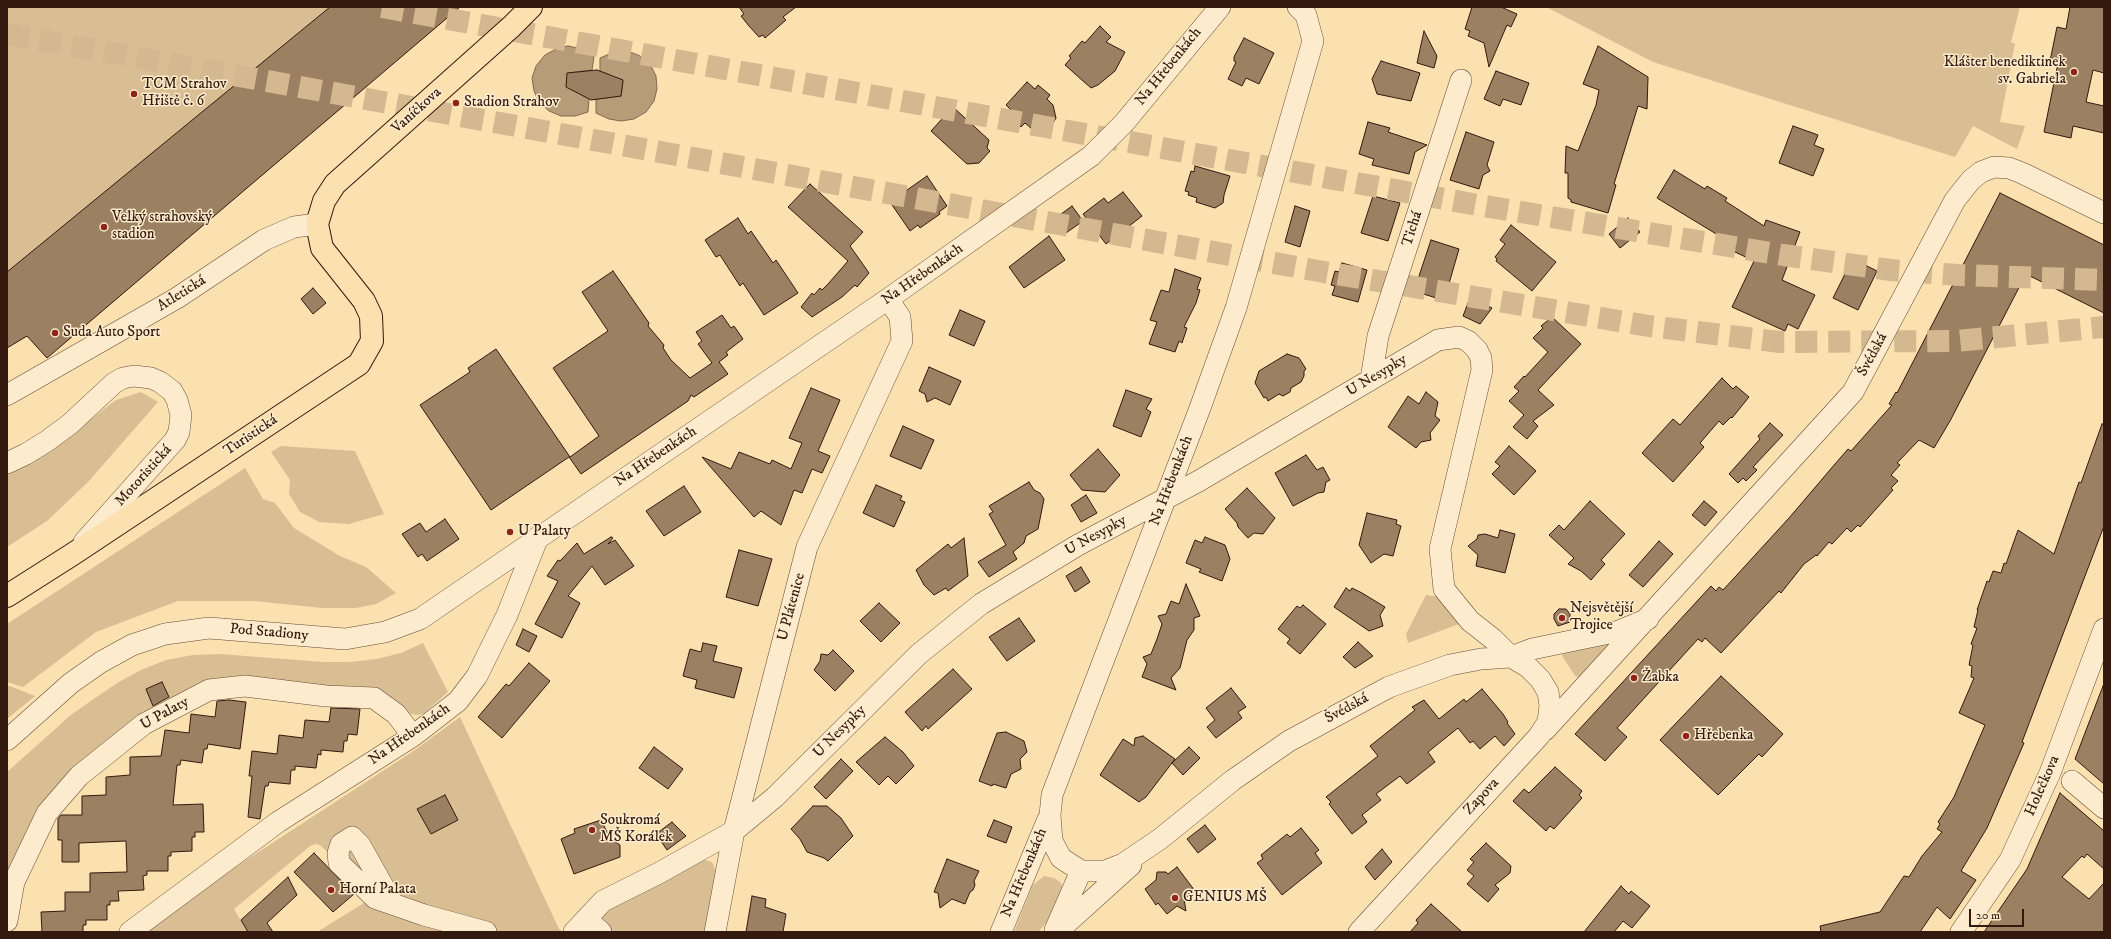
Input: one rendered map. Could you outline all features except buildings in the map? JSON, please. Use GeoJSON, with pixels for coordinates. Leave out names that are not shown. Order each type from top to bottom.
{"type":"FeatureCollection","features":[{"type":"Feature","properties":{"kind":"main road","name":"Vaníčkova"},"geometry":{"type":"LineString","coordinates":[[317,224],[324,201],[335,184],[511,27],[531,7]]}},
{"type":"Feature","properties":{"kind":"main road","name":"Turistická"},"geometry":{"type":"LineString","coordinates":[[7,596],[351,370],[366,355],[372,341],[371,316],[364,301],[327,256],[319,240],[317,224]]}},
{"type":"Feature","properties":{"kind":"street","name":"Na Hřebenkách"},"geometry":{"type":"LineString","coordinates":[[130,932],[278,822],[414,736],[458,701],[477,676],[507,615],[538,537],[888,299],[1091,156],[1124,123],[1220,7]]}},
{"type":"Feature","properties":{"kind":"street","name":"Na Hřebenkách"},"geometry":{"type":"LineString","coordinates":[[1081,871],[1061,858],[1052,841],[1050,815],[1052,795],[1164,498],[1200,408],[1236,308],[1313,41],[1306,15],[1298,7]]}},
{"type":"Feature","properties":{"kind":"street","name":"Tichá"},"geometry":{"type":"LineString","coordinates":[[1371,379],[1378,336],[1461,80]]}},
{"type":"Feature","properties":{"kind":"street","name":"Švédská"},"geometry":{"type":"LineString","coordinates":[[1539,736],[1648,619],[1853,392],[1955,200],[1970,180],[1981,172],[1994,167],[2008,168],[2022,173],[2104,213]]}},
{"type":"Feature","properties":{"kind":"street","name":"Atletická"},"geometry":{"type":"LineString","coordinates":[[7,395],[177,298],[264,240],[294,227],[317,224]]}},
{"type":"Feature","properties":{"kind":"street","name":"U Plátenice"},"geometry":{"type":"LineString","coordinates":[[715,932],[734,831],[807,547],[902,341],[900,317],[888,299]]}},
{"type":"Feature","properties":{"kind":"street","name":"U Nesypky"},"geometry":{"type":"LineString","coordinates":[[587,928],[603,901],[660,873],[734,831],[775,797],[919,654],[981,604],[1078,545],[1164,498],[1197,482],[1371,379],[1438,340],[1446,337],[1462,338],[1473,345],[1480,354],[1482,370],[1440,549],[1444,589],[1470,621],[1493,639],[1511,657]]}},
{"type":"Feature","properties":{"kind":"street","name":"Motoristická"},"geometry":{"type":"LineString","coordinates":[[7,463],[26,454],[52,437],[114,383],[123,378],[143,376],[160,382],[172,391],[178,400],[181,423],[175,440],[73,554]]}},
{"type":"Feature","properties":{"kind":"street","name":"Pod Stadiony"},"geometry":{"type":"LineString","coordinates":[[7,740],[71,683],[101,662],[132,645],[165,634],[209,628],[345,639],[385,632],[420,619],[538,537]]}},
{"type":"Feature","properties":{"kind":"street","name":"Švédská"},"geometry":{"type":"LineString","coordinates":[[1081,871],[1104,871],[1123,864],[1160,839],[1233,780],[1289,741],[1389,687],[1450,665],[1481,659],[1511,657],[1532,649],[1619,631],[1648,619]]}},
{"type":"Feature","properties":{"kind":"street","name":"Holečkova"},"geometry":{"type":"LineString","coordinates":[[1961,932],[2010,860],[2050,773],[2104,629]]}},
{"type":"Feature","properties":{"kind":"street","name":"Zapova"},"geometry":{"type":"LineString","coordinates":[[1359,932],[1539,736],[1548,722],[1550,706],[1548,692],[1540,679],[1528,667],[1511,657]]}},
{"type":"Feature","properties":{"kind":"street","name":"U Palaty"},"geometry":{"type":"LineString","coordinates":[[7,921],[14,882],[47,812],[79,776],[144,724],[209,690],[245,686],[326,696],[374,698],[396,714],[414,736]]}},
{"type":"Feature","properties":{"kind":"street"},"geometry":{"type":"LineString","coordinates":[[2072,781],[2104,808]]}},
{"type":"Feature","properties":{"kind":"street","name":"Na Hřebenkách"},"geometry":{"type":"LineString","coordinates":[[1001,932],[1050,815]]}},
{"type":"Feature","properties":{"kind":"street"},"geometry":{"type":"LineString","coordinates":[[1056,932],[1160,839]]}},
{"type":"Feature","properties":{"kind":"street"},"geometry":{"type":"LineString","coordinates":[[1056,932],[1081,871]]}},
{"type":"Feature","properties":{"kind":"street"},"geometry":{"type":"LineString","coordinates":[[393,904],[486,932]]}},
{"type":"Feature","properties":{"kind":"shaded area","name":"Velký strahovský stadion"},"geometry":{"type":"Polygon","coordinates":[[[7,7],[456,7],[454,12],[47,358],[29,335],[7,348],[7,7]]]}},
{"type":"Feature","properties":{"kind":"shaded area"},"geometry":{"type":"Polygon","coordinates":[[[1546,7],[2020,7],[2011,42],[2015,44],[2000,122],[2025,126],[2017,149],[1973,126],[1955,157],[1653,62],[1546,7]]]}},
{"type":"Feature","properties":{"kind":"shaded area"},"geometry":{"type":"Polygon","coordinates":[[[568,46],[582,49],[594,57],[592,70],[568,73],[589,99],[588,112],[575,116],[561,116],[549,111],[539,102],[534,91],[532,78],[536,66],[545,55],[556,49],[568,46]]]}},
{"type":"Feature","properties":{"kind":"shaded area"},"geometry":{"type":"Polygon","coordinates":[[[628,51],[640,56],[650,64],[656,76],[657,89],[654,101],[646,112],[634,119],[621,121],[609,119],[596,113],[596,99],[621,96],[623,81],[600,71],[600,58],[614,52],[628,51]]]}},
{"type":"Feature","properties":{"kind":"shaded area"},"geometry":{"type":"Polygon","coordinates":[[[141,392],[158,402],[88,482],[47,521],[7,547],[7,471],[51,450],[116,400],[141,392]]]}},
{"type":"Feature","properties":{"kind":"shaded area"},"geometry":{"type":"Polygon","coordinates":[[[281,446],[355,451],[384,514],[349,524],[319,522],[300,512],[289,494],[290,480],[271,452],[281,446]]]}},
{"type":"Feature","properties":{"kind":"shaded area"},"geometry":{"type":"Polygon","coordinates":[[[245,468],[263,499],[275,503],[294,528],[340,556],[366,567],[396,593],[376,604],[356,608],[322,608],[254,601],[178,601],[96,632],[23,687],[7,682],[7,624],[245,468]]]}},
{"type":"Feature","properties":{"kind":"shaded area"},"geometry":{"type":"Polygon","coordinates":[[[1426,595],[1440,597],[1459,624],[1408,643],[1406,634],[1426,595]]]}},
{"type":"Feature","properties":{"kind":"shaded area"},"geometry":{"type":"Polygon","coordinates":[[[1606,642],[1607,646],[1579,677],[1575,676],[1562,656],[1563,653],[1606,642]]]}},
{"type":"Feature","properties":{"kind":"shaded area"},"geometry":{"type":"Polygon","coordinates":[[[423,643],[448,692],[423,714],[416,715],[239,680],[170,701],[162,682],[147,689],[155,708],[92,757],[7,892],[7,772],[72,714],[117,683],[141,670],[166,660],[193,655],[220,654],[323,662],[350,662],[377,659],[401,653],[423,643]]]}},
{"type":"Feature","properties":{"kind":"shaded area"},"geometry":{"type":"Polygon","coordinates":[[[7,685],[35,696],[7,719],[7,685]]]}},
{"type":"Feature","properties":{"kind":"shaded area"},"geometry":{"type":"Polygon","coordinates":[[[460,717],[559,929],[562,932],[497,932],[427,914],[345,869],[320,845],[316,844],[310,846],[234,909],[248,932],[147,932],[234,868],[412,752],[460,717]],[[418,810],[431,834],[458,820],[418,810]]]}},
{"type":"Feature","properties":{"kind":"shaded area"},"geometry":{"type":"Polygon","coordinates":[[[701,859],[712,862],[717,874],[707,932],[610,932],[598,918],[601,905],[701,859]]]}},
{"type":"Feature","properties":{"kind":"shaded area"},"geometry":{"type":"Polygon","coordinates":[[[1044,876],[1054,878],[1060,882],[1066,890],[1065,901],[1038,932],[1014,932],[1033,885],[1044,876]]]}},
{"type":"Feature","properties":{"kind":"shaded area"},"geometry":{"type":"Polygon","coordinates":[[[364,903],[468,932],[317,932],[364,903]]]}},
{"type":"Feature","properties":{"kind":"tunnel"},"geometry":{"type":"LineString","coordinates":[[382,7],[1478,205],[1783,255],[1891,270],[1958,275],[2104,280]]}},
{"type":"Feature","properties":{"kind":"tunnel"},"geometry":{"type":"LineString","coordinates":[[7,34],[1324,272],[1649,326],[1780,342],[1956,341],[2104,327]]}},
{"type":"Feature","properties":{"kind":"place","name":"Klášter benediktinek sv. Gabriela"},"geometry":{"type":"Point","coordinates":[2074,72]}},
{"type":"Feature","properties":{"kind":"place","name":"TCM Strahov Hřiště č. 6"},"geometry":{"type":"Point","coordinates":[134,94]}},
{"type":"Feature","properties":{"kind":"place","name":"Stadion Strahov"},"geometry":{"type":"Point","coordinates":[456,103]}},
{"type":"Feature","properties":{"kind":"place","name":"Velký strahovský stadion"},"geometry":{"type":"Point","coordinates":[104,227]}},
{"type":"Feature","properties":{"kind":"place","name":"Suda Auto Sport"},"geometry":{"type":"Point","coordinates":[55,333]}},
{"type":"Feature","properties":{"kind":"place","name":"U Palaty"},"geometry":{"type":"Point","coordinates":[510,532]}},
{"type":"Feature","properties":{"kind":"place","name":"Nejsvětější Trojice"},"geometry":{"type":"Point","coordinates":[1562,618]}},
{"type":"Feature","properties":{"kind":"place","name":"Žabka"},"geometry":{"type":"Point","coordinates":[1634,678]}},
{"type":"Feature","properties":{"kind":"place","name":"Hřebenka"},"geometry":{"type":"Point","coordinates":[1686,736]}},
{"type":"Feature","properties":{"kind":"place","name":"Soukromá MŠ Korálek"},"geometry":{"type":"Point","coordinates":[592,830]}},
{"type":"Feature","properties":{"kind":"place","name":"Horní Palata"},"geometry":{"type":"Point","coordinates":[331,890]}},
{"type":"Feature","properties":{"kind":"place","name":"GENIUS MŠ"},"geometry":{"type":"Point","coordinates":[1175,898]}}]}
